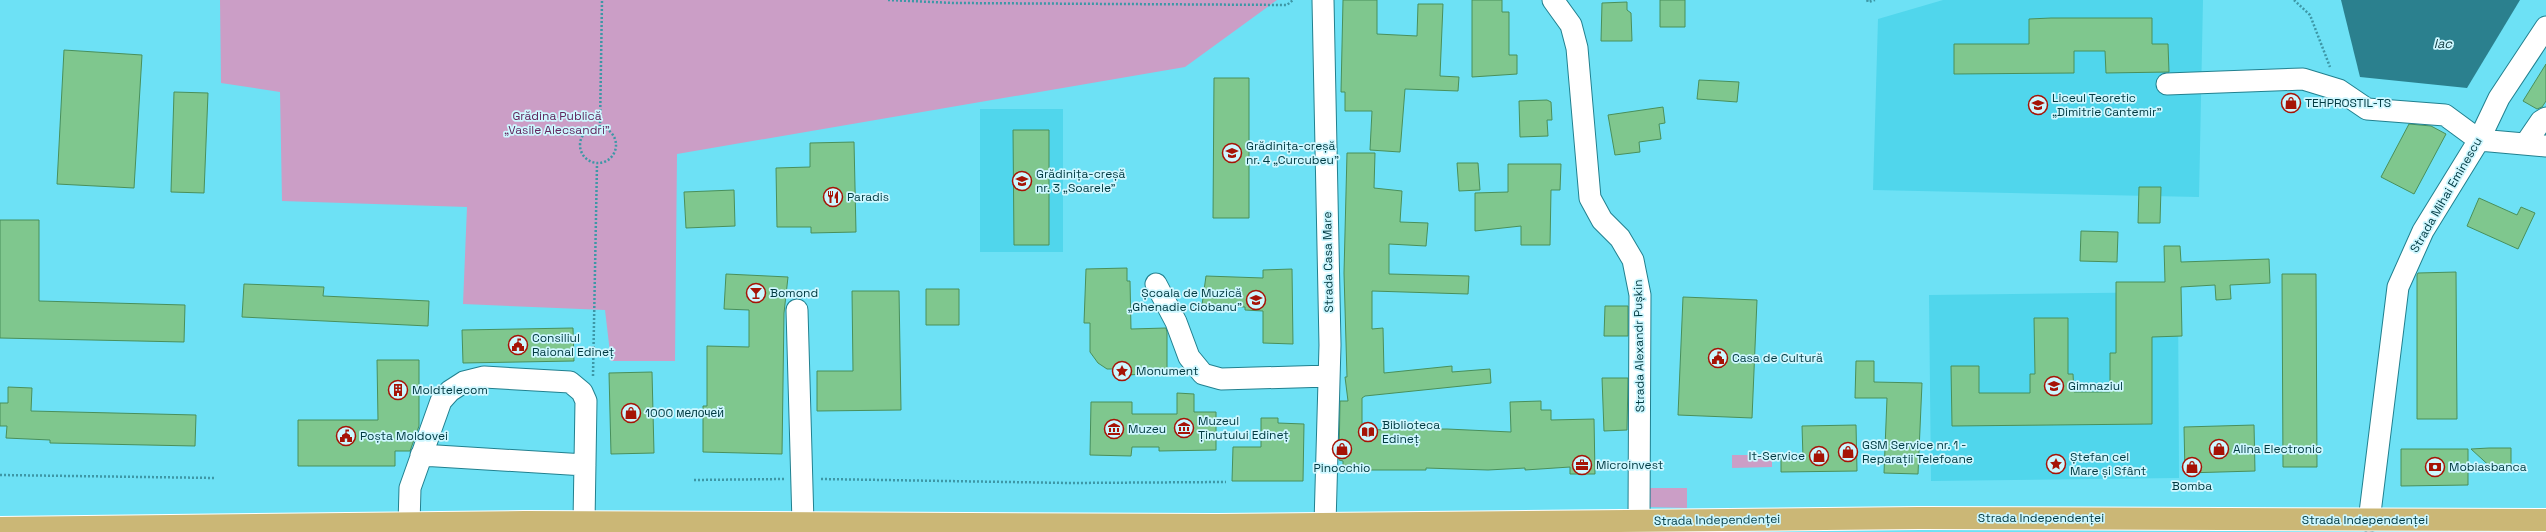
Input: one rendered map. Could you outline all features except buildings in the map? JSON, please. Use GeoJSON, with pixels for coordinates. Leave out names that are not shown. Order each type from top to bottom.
{"type":"FeatureCollection","features":[{"type":"Feature","properties":{"kind":"main road","name":"Strada Independenței"},"geometry":{"type":"LineString","coordinates":[[0,528],[409,525],[525,527],[584,522],[1250,528],[1649,525],[1911,518],[2173,525],[2275,526],[2368,521],[2546,520]]}},
{"type":"Feature","properties":{"kind":"street","name":"Strada Casa Mare"},"geometry":{"type":"LineString","coordinates":[[1323,0],[1329,376],[1327,527]]}},
{"type":"Feature","properties":{"kind":"street","name":"Strada Alexandr Pușkin"},"geometry":{"type":"LineString","coordinates":[[1553,0],[1571,25],[1576,48],[1590,198],[1602,220],[1623,243],[1633,260],[1638,276],[1649,525]]}},
{"type":"Feature","properties":{"kind":"street","name":"Strada Mihai Eminescu"},"geometry":{"type":"LineString","coordinates":[[2368,521],[2398,288],[2423,231],[2479,140],[2499,98],[2546,27]]}},
{"type":"Feature","properties":{"kind":"street"},"geometry":{"type":"LineString","coordinates":[[2167,84],[2303,79],[2339,90],[2367,109],[2445,115],[2479,140],[2526,143],[2546,146]]}},
{"type":"Feature","properties":{"kind":"street"},"geometry":{"type":"LineString","coordinates":[[2526,143],[2540,121],[2546,118]]}},
{"type":"Feature","properties":{"kind":"street"},"geometry":{"type":"LineString","coordinates":[[1156,284],[1176,322],[1189,356],[1203,374],[1221,379],[1329,376]]}},
{"type":"Feature","properties":{"kind":"street"},"geometry":{"type":"LineString","coordinates":[[797,310],[803,523]]}},
{"type":"Feature","properties":{"kind":"street"},"geometry":{"type":"LineString","coordinates":[[409,525],[410,488],[441,401],[450,391],[464,382],[484,378],[570,382],[582,392],[586,401],[584,522]]}},
{"type":"Feature","properties":{"kind":"street"},"geometry":{"type":"LineString","coordinates":[[421,455],[585,465]]}},
{"type":"Feature","properties":{"kind":"path"},"geometry":{"type":"LineString","coordinates":[[600,127],[602,0]]}},
{"type":"Feature","properties":{"kind":"path"},"geometry":{"type":"LineString","coordinates":[[888,0],[954,3],[1287,5],[1293,0]]}},
{"type":"Feature","properties":{"kind":"path"},"geometry":{"type":"LineString","coordinates":[[1867,0],[1868,2],[1875,0]]}},
{"type":"Feature","properties":{"kind":"path"},"geometry":{"type":"LineString","coordinates":[[2294,0],[2310,16],[2339,90]]}},
{"type":"Feature","properties":{"kind":"path"},"geometry":{"type":"LineString","coordinates":[[594,127],[600,127],[611,132],[617,143],[613,156],[603,163],[597,164],[586,159],[580,143],[584,133],[594,127]]}},
{"type":"Feature","properties":{"kind":"path"},"geometry":{"type":"LineString","coordinates":[[593,379],[597,164]]}},
{"type":"Feature","properties":{"kind":"path"},"geometry":{"type":"LineString","coordinates":[[0,475],[215,478]]}},
{"type":"Feature","properties":{"kind":"path"},"geometry":{"type":"LineString","coordinates":[[694,480],[801,479],[1070,483],[1226,482]]}},
{"type":"Feature","properties":{"kind":"shaded area","name":"Liceul Teoretic „Dimitrie Cantemir”"},"geometry":{"type":"Polygon","coordinates":[[[1943,0],[2203,0],[2199,197],[1873,190],[1878,19],[1943,0]]]}},
{"type":"Feature","properties":{"kind":"shaded area","name":"Grădinița-creșă nr. 3 „Soarele”"},"geometry":{"type":"Polygon","coordinates":[[[980,109],[1063,109],[1063,252],[980,252],[980,109]]]}},
{"type":"Feature","properties":{"kind":"shaded area","name":"Gimnaziul"},"geometry":{"type":"Polygon","coordinates":[[[2178,292],[2179,478],[1931,481],[1929,295],[2178,292]]]}},
{"type":"Feature","properties":{"kind":"green space","name":"Grădina Publică „Vasile Alecsandri”"},"geometry":{"type":"Polygon","coordinates":[[[220,0],[1277,0],[1185,67],[677,154],[675,361],[611,361],[605,310],[463,304],[467,207],[282,201],[280,92],[221,83],[220,0]]]}},
{"type":"Feature","properties":{"kind":"green space"},"geometry":{"type":"Polygon","coordinates":[[[1732,455],[1772,455],[1772,467],[1732,468],[1732,455]]]}},
{"type":"Feature","properties":{"kind":"green space"},"geometry":{"type":"Polygon","coordinates":[[[1647,488],[1687,488],[1687,508],[1647,507],[1647,488]]]}},
{"type":"Feature","properties":{"kind":"water","name":"lac"},"geometry":{"type":"Polygon","coordinates":[[[2341,0],[2520,0],[2467,88],[2360,77],[2341,0]]]}},
{"type":"Feature","properties":{"kind":"place","name":"TEHPROSTIL-TS"},"geometry":{"type":"Point","coordinates":[2291,103]}},
{"type":"Feature","properties":{"kind":"place","name":"Liceul Teoretic „Dimitrie Cantemir”"},"geometry":{"type":"Point","coordinates":[2038,105]}},
{"type":"Feature","properties":{"kind":"place","name":"Grădinița-creșă nr. 4 „Curcubeu”"},"geometry":{"type":"Point","coordinates":[1232,153]}},
{"type":"Feature","properties":{"kind":"place","name":"Grădinița-creșă nr. 3 „Soarele”"},"geometry":{"type":"Point","coordinates":[1022,181]}},
{"type":"Feature","properties":{"kind":"place","name":"Paradis"},"geometry":{"type":"Point","coordinates":[833,197]}},
{"type":"Feature","properties":{"kind":"place","name":"Bomond"},"geometry":{"type":"Point","coordinates":[756,293]}},
{"type":"Feature","properties":{"kind":"place","name":"Școala de Muzică „Ghenadie Ciobanu”"},"geometry":{"type":"Point","coordinates":[1256,300]}},
{"type":"Feature","properties":{"kind":"place","name":"Consiliul Raional Edineț"},"geometry":{"type":"Point","coordinates":[518,345]}},
{"type":"Feature","properties":{"kind":"place","name":"Casa de Cultură"},"geometry":{"type":"Point","coordinates":[1718,358]}},
{"type":"Feature","properties":{"kind":"place","name":"Monument"},"geometry":{"type":"Point","coordinates":[1122,371]}},
{"type":"Feature","properties":{"kind":"place","name":"Gimnaziul"},"geometry":{"type":"Point","coordinates":[2054,386]}},
{"type":"Feature","properties":{"kind":"place","name":"Moldtelecom"},"geometry":{"type":"Point","coordinates":[398,390]}},
{"type":"Feature","properties":{"kind":"place","name":"1000 мелочей"},"geometry":{"type":"Point","coordinates":[631,413]}},
{"type":"Feature","properties":{"kind":"place","name":"Muzeul Ținutului Edineț"},"geometry":{"type":"Point","coordinates":[1184,428]}},
{"type":"Feature","properties":{"kind":"place","name":"Muzeu"},"geometry":{"type":"Point","coordinates":[1114,429]}},
{"type":"Feature","properties":{"kind":"place","name":"Biblioteca Edineț"},"geometry":{"type":"Point","coordinates":[1368,432]}},
{"type":"Feature","properties":{"kind":"place","name":"Poșta Moldovei"},"geometry":{"type":"Point","coordinates":[346,436]}},
{"type":"Feature","properties":{"kind":"place","name":"Pinocchio"},"geometry":{"type":"Point","coordinates":[1342,449]}},
{"type":"Feature","properties":{"kind":"place","name":"Alina Electronic"},"geometry":{"type":"Point","coordinates":[2219,449]}},
{"type":"Feature","properties":{"kind":"place","name":"GSM Service nr. 1 - Reparații Telefoane"},"geometry":{"type":"Point","coordinates":[1848,452]}},
{"type":"Feature","properties":{"kind":"place","name":"It-Service"},"geometry":{"type":"Point","coordinates":[1819,456]}},
{"type":"Feature","properties":{"kind":"place","name":"Ștefan cel Mare și Sfânt"},"geometry":{"type":"Point","coordinates":[2056,464]}},
{"type":"Feature","properties":{"kind":"place","name":"Microinvest"},"geometry":{"type":"Point","coordinates":[1582,465]}},
{"type":"Feature","properties":{"kind":"place","name":"Bomba"},"geometry":{"type":"Point","coordinates":[2192,467]}},
{"type":"Feature","properties":{"kind":"place","name":"Mobiasbanca"},"geometry":{"type":"Point","coordinates":[2435,467]}}]}
